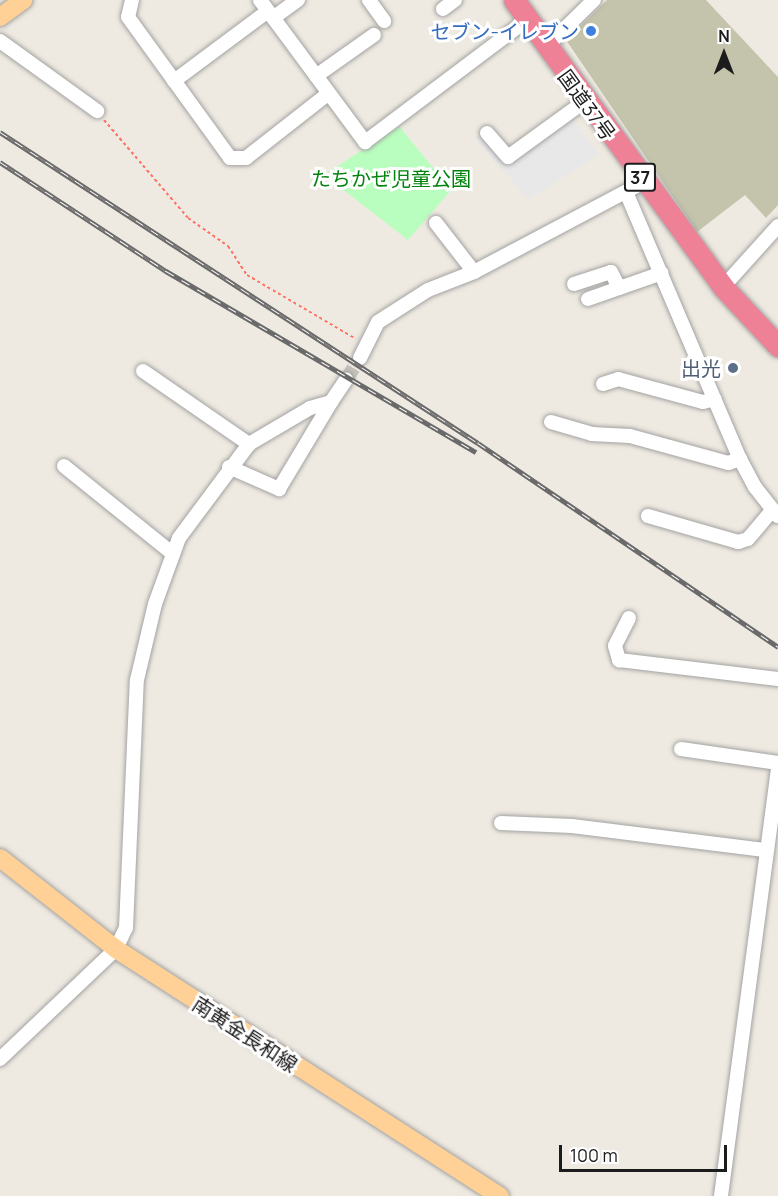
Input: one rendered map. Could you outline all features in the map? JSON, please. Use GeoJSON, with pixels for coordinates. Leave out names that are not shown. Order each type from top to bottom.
{"type":"FeatureCollection","features":[{"type":"Feature","properties":{"kind":"highway","name":"国道37号"},"geometry":{"type":"LineString","coordinates":[[514,0],[585,101],[635,187],[778,346]]}},
{"type":"Feature","properties":{"kind":"main road"},"geometry":{"type":"LineString","coordinates":[[1,14],[23,0]]}},
{"type":"Feature","properties":{"kind":"main road","name":"南黄金長和線"},"geometry":{"type":"LineString","coordinates":[[0,858],[116,949],[500,1196]]}},
{"type":"Feature","properties":{"kind":"street"},"geometry":{"type":"LineString","coordinates":[[132,0],[128,17],[230,158],[237,160],[246,158],[329,93]]}},
{"type":"Feature","properties":{"kind":"street"},"geometry":{"type":"LineString","coordinates":[[174,81],[267,10],[298,0]]}},
{"type":"Feature","properties":{"kind":"street"},"geometry":{"type":"LineString","coordinates":[[369,0],[384,21]]}},
{"type":"Feature","properties":{"kind":"street"},"geometry":{"type":"LineString","coordinates":[[443,9],[455,0]]}},
{"type":"Feature","properties":{"kind":"street"},"geometry":{"type":"LineString","coordinates":[[546,47],[594,0]]}},
{"type":"Feature","properties":{"kind":"street"},"geometry":{"type":"LineString","coordinates":[[267,10],[365,142],[528,19]]}},
{"type":"Feature","properties":{"kind":"street"},"geometry":{"type":"LineString","coordinates":[[316,76],[374,35]]}},
{"type":"Feature","properties":{"kind":"street"},"geometry":{"type":"LineString","coordinates":[[0,40],[97,111]]}},
{"type":"Feature","properties":{"kind":"street"},"geometry":{"type":"LineString","coordinates":[[487,133],[508,157],[585,101]]}},
{"type":"Feature","properties":{"kind":"street"},"geometry":{"type":"LineString","coordinates":[[360,358],[378,322],[428,290],[474,272],[635,187],[662,273],[740,459],[775,513],[748,539],[738,542],[648,516]]}},
{"type":"Feature","properties":{"kind":"street"},"geometry":{"type":"LineString","coordinates":[[436,223],[474,272]]}},
{"type":"Feature","properties":{"kind":"street"},"geometry":{"type":"LineString","coordinates":[[723,286],[778,226]]}},
{"type":"Feature","properties":{"kind":"street"},"geometry":{"type":"LineString","coordinates":[[574,284],[611,272],[619,288]]}},
{"type":"Feature","properties":{"kind":"street"},"geometry":{"type":"LineString","coordinates":[[588,299],[662,273]]}},
{"type":"Feature","properties":{"kind":"street"},"geometry":{"type":"LineString","coordinates":[[143,371],[249,444]]}},
{"type":"Feature","properties":{"kind":"street"},"geometry":{"type":"LineString","coordinates":[[603,384],[618,379],[703,402],[715,399]]}},
{"type":"Feature","properties":{"kind":"street"},"geometry":{"type":"LineString","coordinates":[[229,467],[279,489],[346,380]]}},
{"type":"Feature","properties":{"kind":"street"},"geometry":{"type":"LineString","coordinates":[[0,1059],[116,949],[126,928],[137,680],[155,604],[179,538],[229,467],[249,444],[310,408],[331,402]]}},
{"type":"Feature","properties":{"kind":"street"},"geometry":{"type":"LineString","coordinates":[[551,422],[592,434],[630,436],[728,463],[740,459]]}},
{"type":"Feature","properties":{"kind":"street"},"geometry":{"type":"LineString","coordinates":[[64,466],[173,554]]}},
{"type":"Feature","properties":{"kind":"street"},"geometry":{"type":"LineString","coordinates":[[629,618],[615,646],[619,660],[778,679]]}},
{"type":"Feature","properties":{"kind":"street"},"geometry":{"type":"LineString","coordinates":[[681,749],[778,765],[721,1196]]}},
{"type":"Feature","properties":{"kind":"street"},"geometry":{"type":"LineString","coordinates":[[501,823],[572,826],[765,850]]}},
{"type":"Feature","properties":{"kind":"path"},"geometry":{"type":"LineString","coordinates":[[97,111],[188,218],[228,246],[247,275],[353,338],[367,341]]}},
{"type":"Feature","properties":{"kind":"shaded area"},"geometry":{"type":"Polygon","coordinates":[[[607,0],[706,0],[778,77],[778,205],[766,218],[745,195],[697,232],[566,40],[607,0]]]}},
{"type":"Feature","properties":{"kind":"shaded area"},"geometry":{"type":"Polygon","coordinates":[[[570,117],[599,154],[529,200],[475,138],[482,132],[511,163],[570,117]]]}},
{"type":"Feature","properties":{"kind":"green space","name":"たちかぜ児童公園"},"geometry":{"type":"Polygon","coordinates":[[[399,126],[451,190],[408,240],[324,175],[399,126]]]}},
{"type":"Feature","properties":{"kind":"tunnel"},"geometry":{"type":"LineString","coordinates":[[346,380],[360,358]]}},
{"type":"Feature","properties":{"kind":"railway"},"geometry":{"type":"LineString","coordinates":[[0,132],[478,443],[778,647]]}},
{"type":"Feature","properties":{"kind":"railway"},"geometry":{"type":"LineString","coordinates":[[0,162],[166,271],[476,452]]}},
{"type":"Feature","properties":{"kind":"place","name":"セブン-イレブン"},"geometry":{"type":"Point","coordinates":[591,31]}},
{"type":"Feature","properties":{"kind":"place","name":"出光"},"geometry":{"type":"Point","coordinates":[733,368]}}]}
